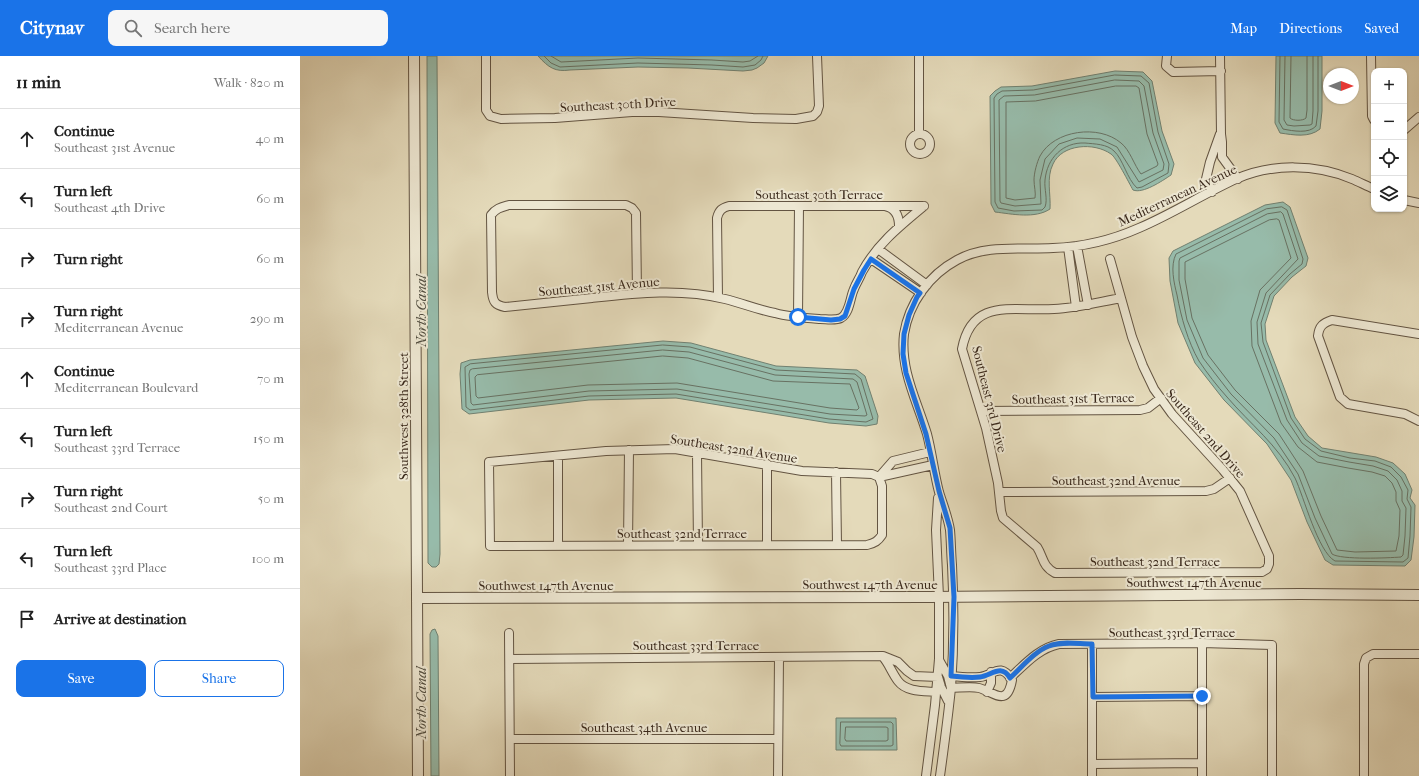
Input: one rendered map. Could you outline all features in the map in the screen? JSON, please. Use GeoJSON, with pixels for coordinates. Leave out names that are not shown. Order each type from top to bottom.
{"type":"FeatureCollection","features":[{"type":"Feature","properties":{"kind":"street","name":"Southwest 328th Street"},"geometry":{"type":"LineString","coordinates":[[414,56],[418,776]]}},
{"type":"Feature","properties":{"kind":"street","name":"Southeast 30th Drive"},"geometry":{"type":"LineString","coordinates":[[486,56],[486,110],[496,119],[538,119],[632,112],[659,112],[776,119],[810,117],[816,114],[820,101],[817,56]]}},
{"type":"Feature","properties":{"kind":"street"},"geometry":{"type":"LineString","coordinates":[[919,56],[919,134]]}},
{"type":"Feature","properties":{"kind":"street"},"geometry":{"type":"LineString","coordinates":[[1167,56],[1166,66],[1173,72],[1220,71]]}},
{"type":"Feature","properties":{"kind":"street"},"geometry":{"type":"LineString","coordinates":[[1220,56],[1222,157],[1238,179]]}},
{"type":"Feature","properties":{"kind":"street"},"geometry":{"type":"LineString","coordinates":[[1371,56],[1373,104]]}},
{"type":"Feature","properties":{"kind":"street"},"geometry":{"type":"LineString","coordinates":[[1407,128],[1419,117]]}},
{"type":"Feature","properties":{"kind":"street"},"geometry":{"type":"LineString","coordinates":[[1212,192],[1206,179],[1212,156],[1221,134]]}},
{"type":"Feature","properties":{"kind":"street"},"geometry":{"type":"LineString","coordinates":[[1212,156],[1222,157]]}},
{"type":"Feature","properties":{"kind":"street","name":"Mediterranean Avenue"},"geometry":{"type":"LineString","coordinates":[[940,776],[949,702],[954,597],[950,528],[939,491],[926,434],[906,373],[903,354],[904,334],[909,315],[917,297],[934,276],[954,261],[972,253],[1001,249],[1068,247],[1090,244],[1114,238],[1139,228],[1238,179],[1261,171],[1283,168],[1316,169],[1352,179],[1371,188]]}},
{"type":"Feature","properties":{"kind":"street"},"geometry":{"type":"LineString","coordinates":[[1407,201],[1419,203]]}},
{"type":"Feature","properties":{"kind":"street","name":"Southeast 31st Avenue"},"geometry":{"type":"LineString","coordinates":[[637,293],[636,212],[632,208],[626,205],[510,205],[495,210],[491,215],[492,300],[496,305],[505,307],[637,293],[671,292],[718,297],[774,313],[798,317],[831,320],[840,319],[845,316],[854,289],[871,259]]}},
{"type":"Feature","properties":{"kind":"street","name":"Southeast 30th Terrace"},"geometry":{"type":"LineString","coordinates":[[718,297],[717,218],[720,210],[729,206],[924,206],[899,226]]}},
{"type":"Feature","properties":{"kind":"street"},"geometry":{"type":"LineString","coordinates":[[798,317],[799,206]]}},
{"type":"Feature","properties":{"kind":"street"},"geometry":{"type":"LineString","coordinates":[[885,206],[889,207],[897,215],[899,219],[899,226],[890,234],[871,259],[920,293]]}},
{"type":"Feature","properties":{"kind":"street"},"geometry":{"type":"LineString","coordinates":[[1077,246],[1088,304]]}},
{"type":"Feature","properties":{"kind":"street"},"geometry":{"type":"LineString","coordinates":[[1068,247],[1076,307]]}},
{"type":"Feature","properties":{"kind":"street"},"geometry":{"type":"LineString","coordinates":[[878,249],[927,285]]}},
{"type":"Feature","properties":{"kind":"street","name":"Southeast 2nd Drive"},"geometry":{"type":"LineString","coordinates":[[1110,259],[1132,337],[1154,389],[1172,414],[1240,491],[1269,556],[1269,564],[1267,569],[1262,572]]}},
{"type":"Feature","properties":{"kind":"street"},"geometry":{"type":"LineString","coordinates":[[1074,287],[1084,286]]}},
{"type":"Feature","properties":{"kind":"street","name":"Southeast 3rd Drive"},"geometry":{"type":"LineString","coordinates":[[1049,570],[1045,566],[1041,553],[1037,547],[1003,518],[996,475],[981,411],[962,349],[964,339],[968,329],[975,320],[985,313],[997,309],[1050,310],[1076,307],[1121,298]]}},
{"type":"Feature","properties":{"kind":"street"},"geometry":{"type":"LineString","coordinates":[[1419,334],[1340,320],[1332,320],[1324,323],[1319,328],[1318,336],[1340,397],[1348,404],[1405,414],[1419,420]]}},
{"type":"Feature","properties":{"kind":"street","name":"Southeast 31st Terrace"},"geometry":{"type":"LineString","coordinates":[[981,411],[1140,410],[1148,408],[1160,398]]}},
{"type":"Feature","properties":{"kind":"street","name":"Southeast 32nd Avenue"},"geometry":{"type":"LineString","coordinates":[[490,546],[489,462],[606,451],[675,449],[802,470],[872,474],[879,477],[933,465]]}},
{"type":"Feature","properties":{"kind":"street"},"geometry":{"type":"LineString","coordinates":[[628,450],[628,545]]}},
{"type":"Feature","properties":{"kind":"street"},"geometry":{"type":"LineString","coordinates":[[879,477],[893,461],[930,452]]}},
{"type":"Feature","properties":{"kind":"street"},"geometry":{"type":"LineString","coordinates":[[697,453],[698,545]]}},
{"type":"Feature","properties":{"kind":"street"},"geometry":{"type":"LineString","coordinates":[[558,456],[558,545]]}},
{"type":"Feature","properties":{"kind":"street"},"geometry":{"type":"LineString","coordinates":[[767,464],[767,545]]}},
{"type":"Feature","properties":{"kind":"street"},"geometry":{"type":"LineString","coordinates":[[836,472],[837,545]]}},
{"type":"Feature","properties":{"kind":"street","name":"Southeast 32nd Terrace"},"geometry":{"type":"LineString","coordinates":[[490,546],[867,545],[879,540],[882,535],[882,486],[879,477]]}},
{"type":"Feature","properties":{"kind":"street","name":"Southeast 32nd Avenue"},"geometry":{"type":"LineString","coordinates":[[999,492],[1206,491],[1214,489],[1230,478]]}},
{"type":"Feature","properties":{"kind":"street","name":"Mediterranean Avenue"},"geometry":{"type":"LineString","coordinates":[[926,776],[939,659],[939,597],[936,530],[939,491]]}},
{"type":"Feature","properties":{"kind":"street","name":"Southeast 32nd Terrace"},"geometry":{"type":"LineString","coordinates":[[1049,570],[1055,573],[1262,572]]}},
{"type":"Feature","properties":{"kind":"street","name":"Southwest 147th Avenue"},"geometry":{"type":"LineString","coordinates":[[417,598],[954,597],[1300,594],[1419,595]]}},
{"type":"Feature","properties":{"kind":"street"},"geometry":{"type":"LineString","coordinates":[[510,634],[510,776]]}},
{"type":"Feature","properties":{"kind":"street","name":"Southeast 33rd Terrace"},"geometry":{"type":"LineString","coordinates":[[1010,678],[1042,650],[1059,644],[1272,645],[1272,776]]}},
{"type":"Feature","properties":{"kind":"street"},"geometry":{"type":"LineString","coordinates":[[1092,644],[1092,776]]}},
{"type":"Feature","properties":{"kind":"street"},"geometry":{"type":"LineString","coordinates":[[1202,644],[1202,776]]}},
{"type":"Feature","properties":{"kind":"street"},"geometry":{"type":"LineString","coordinates":[[1364,776],[1364,664],[1366,658],[1373,654],[1419,654]]}},
{"type":"Feature","properties":{"kind":"street"},"geometry":{"type":"LineString","coordinates":[[883,656],[899,682],[904,686],[912,689],[936,692]]}},
{"type":"Feature","properties":{"kind":"street","name":"Southeast 33rd Terrace"},"geometry":{"type":"LineString","coordinates":[[510,659],[883,656],[898,662],[914,676],[938,677]]}},
{"type":"Feature","properties":{"kind":"street"},"geometry":{"type":"LineString","coordinates":[[778,776],[779,657]]}},
{"type":"Feature","properties":{"kind":"street"},"geometry":{"type":"LineString","coordinates":[[939,659],[948,676],[950,688],[979,688],[996,696],[1009,692],[1012,680],[1004,672],[991,672],[984,677],[978,678],[951,676]]}},
{"type":"Feature","properties":{"kind":"street"},"geometry":{"type":"LineString","coordinates":[[987,692],[992,683],[991,672]]}},
{"type":"Feature","properties":{"kind":"street"},"geometry":{"type":"LineString","coordinates":[[938,677],[941,687],[949,702]]}},
{"type":"Feature","properties":{"kind":"street"},"geometry":{"type":"LineString","coordinates":[[1093,697],[1202,696]]}},
{"type":"Feature","properties":{"kind":"street","name":"Southeast 34th Avenue"},"geometry":{"type":"LineString","coordinates":[[510,739],[778,739]]}},
{"type":"Feature","properties":{"kind":"street"},"geometry":{"type":"LineString","coordinates":[[1092,764],[1202,763]]}},
{"type":"Feature","properties":{"kind":"water","name":"North Canal"},"geometry":{"type":"Polygon","coordinates":[[[427,56],[437,56],[440,554],[439,564],[436,567],[432,567],[428,563],[427,56]]]}},
{"type":"Feature","properties":{"kind":"water"},"geometry":{"type":"Polygon","coordinates":[[[538,56],[768,56],[764,63],[757,68],[743,71],[638,67],[556,70],[546,64],[538,56]]]}},
{"type":"Feature","properties":{"kind":"water"},"geometry":{"type":"Polygon","coordinates":[[[1276,56],[1322,56],[1322,111],[1320,129],[1316,132],[1306,135],[1280,133],[1275,123],[1276,56]]]}},
{"type":"Feature","properties":{"kind":"water"},"geometry":{"type":"Polygon","coordinates":[[[1115,71],[1143,72],[1152,81],[1162,131],[1174,164],[1171,175],[1147,189],[1137,191],[1133,190],[1111,154],[1096,148],[1079,147],[1063,152],[1057,157],[1053,164],[1049,180],[1050,209],[1030,215],[995,212],[991,204],[990,96],[1001,87],[1032,86],[1115,71]]]}},
{"type":"Feature","properties":{"kind":"water"},"geometry":{"type":"Polygon","coordinates":[[[1283,202],[1290,207],[1308,258],[1306,266],[1292,277],[1274,296],[1265,324],[1266,340],[1295,417],[1308,436],[1322,448],[1376,457],[1393,463],[1405,474],[1412,490],[1410,498],[1415,505],[1414,537],[1411,560],[1405,566],[1333,565],[1325,560],[1307,522],[1291,480],[1267,444],[1224,400],[1195,363],[1178,323],[1170,281],[1169,258],[1173,251],[1265,205],[1283,202]]]}},
{"type":"Feature","properties":{"kind":"water"},"geometry":{"type":"Polygon","coordinates":[[[663,341],[691,343],[776,366],[857,370],[865,376],[878,416],[877,424],[866,426],[829,423],[676,398],[589,400],[469,414],[462,409],[460,374],[461,363],[470,360],[663,341]]]}},
{"type":"Feature","properties":{"kind":"water","name":"North Canal"},"geometry":{"type":"Polygon","coordinates":[[[435,629],[438,636],[439,776],[431,776],[430,634],[432,630],[435,629]]]}},
{"type":"Feature","properties":{"kind":"water"},"geometry":{"type":"Polygon","coordinates":[[[836,718],[896,718],[897,750],[836,750],[836,718]]]}},
{"type":"Feature","properties":{"kind":"route"},"geometry":{"type":"LineString","coordinates":[[798,317],[831,320],[840,319],[845,316],[854,289],[871,259],[920,293],[909,315],[904,334],[903,354],[906,373],[926,434],[939,491],[950,528],[954,597],[951,676],[978,678],[997,671],[1004,672],[1009,675],[1010,678],[1042,650],[1050,646],[1059,644],[1092,644],[1093,697],[1202,696]]}}]}
